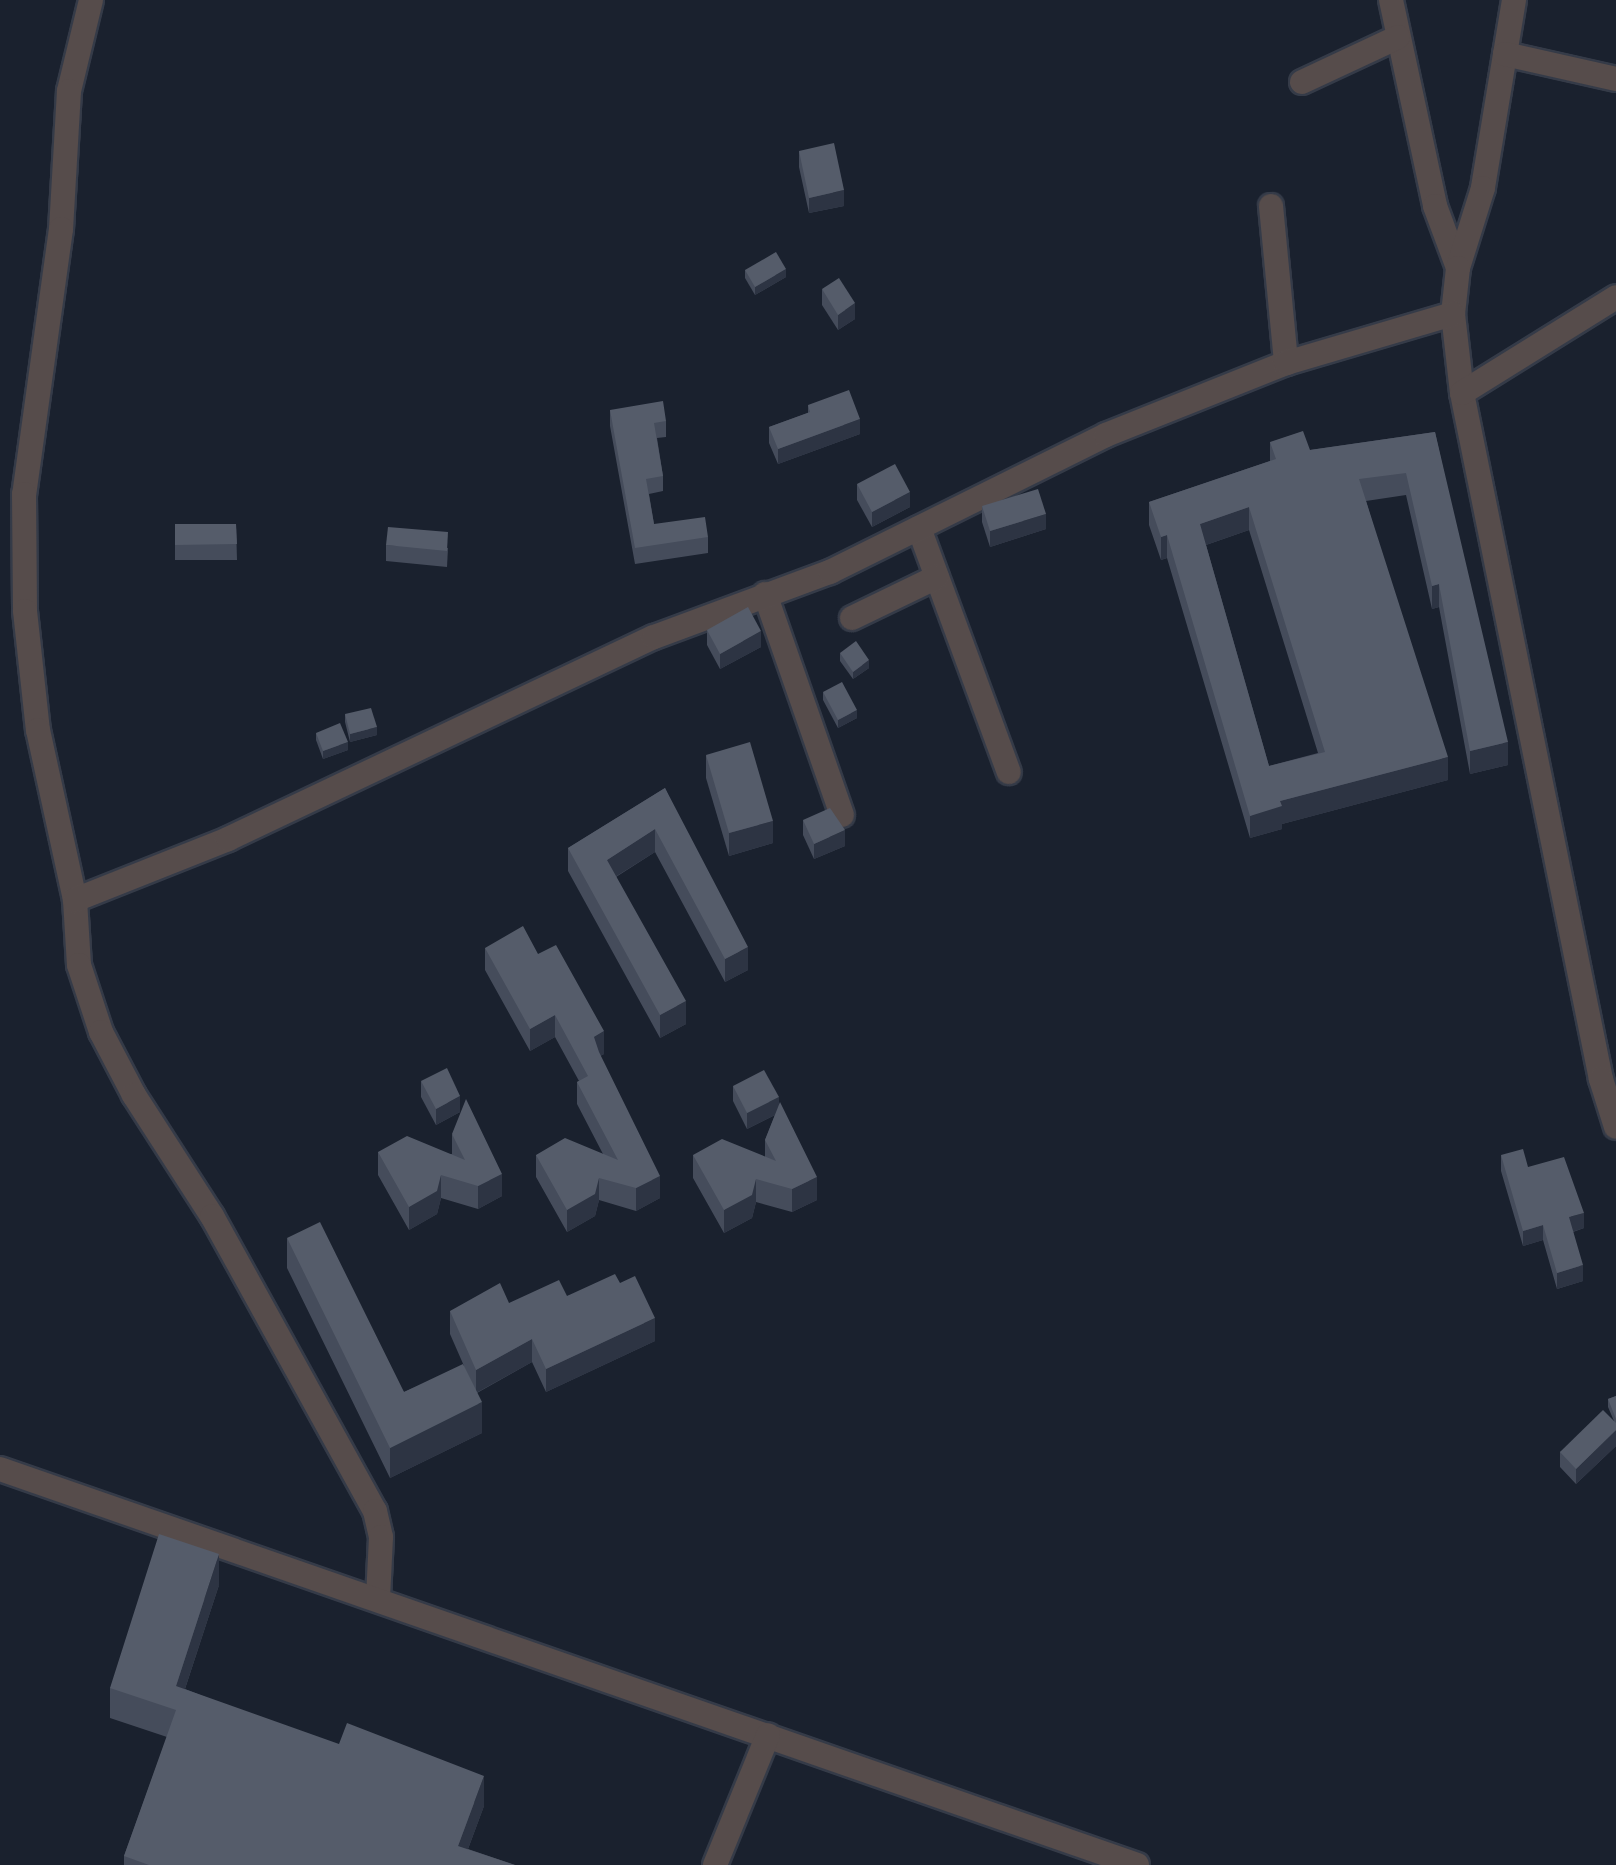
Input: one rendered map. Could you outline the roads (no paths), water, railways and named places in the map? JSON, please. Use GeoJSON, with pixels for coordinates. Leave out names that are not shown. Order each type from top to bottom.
{"type":"FeatureCollection","features":[{"type":"Feature","properties":{"kind":"street"},"geometry":{"type":"LineString","coordinates":[[91,0],[69,91],[61,229],[24,494],[25,611],[38,730],[75,900],[79,965],[101,1032],[134,1095],[212,1216],[375,1511],[381,1537],[378,1598]]}},
{"type":"Feature","properties":{"kind":"street"},"geometry":{"type":"LineString","coordinates":[[1391,0],[1435,206],[1458,268]]}},
{"type":"Feature","properties":{"kind":"street"},"geometry":{"type":"LineString","coordinates":[[1514,0],[1483,188],[1458,268],[1453,314],[1462,393],[1601,1079],[1616,1127]]}},
{"type":"Feature","properties":{"kind":"street"},"geometry":{"type":"LineString","coordinates":[[1302,82],[1398,37]]}},
{"type":"Feature","properties":{"kind":"street"},"geometry":{"type":"LineString","coordinates":[[1505,54],[1616,79]]}},
{"type":"Feature","properties":{"kind":"street"},"geometry":{"type":"LineString","coordinates":[[1271,206],[1286,363]]}},
{"type":"Feature","properties":{"kind":"street"},"geometry":{"type":"LineString","coordinates":[[1462,393],[1616,297]]}},
{"type":"Feature","properties":{"kind":"street"},"geometry":{"type":"LineString","coordinates":[[75,900],[228,839],[654,637],[830,572],[1106,435],[1286,363],[1453,314]]}},
{"type":"Feature","properties":{"kind":"street"},"geometry":{"type":"LineString","coordinates":[[919,528],[1009,772]]}},
{"type":"Feature","properties":{"kind":"street"},"geometry":{"type":"LineString","coordinates":[[852,618],[937,577]]}},
{"type":"Feature","properties":{"kind":"street"},"geometry":{"type":"LineString","coordinates":[[765,594],[842,815]]}},
{"type":"Feature","properties":{"kind":"street"},"geometry":{"type":"LineString","coordinates":[[0,1469],[378,1598],[1137,1865]]}},
{"type":"Feature","properties":{"kind":"street"},"geometry":{"type":"LineString","coordinates":[[715,1865],[768,1735]]}}]}
